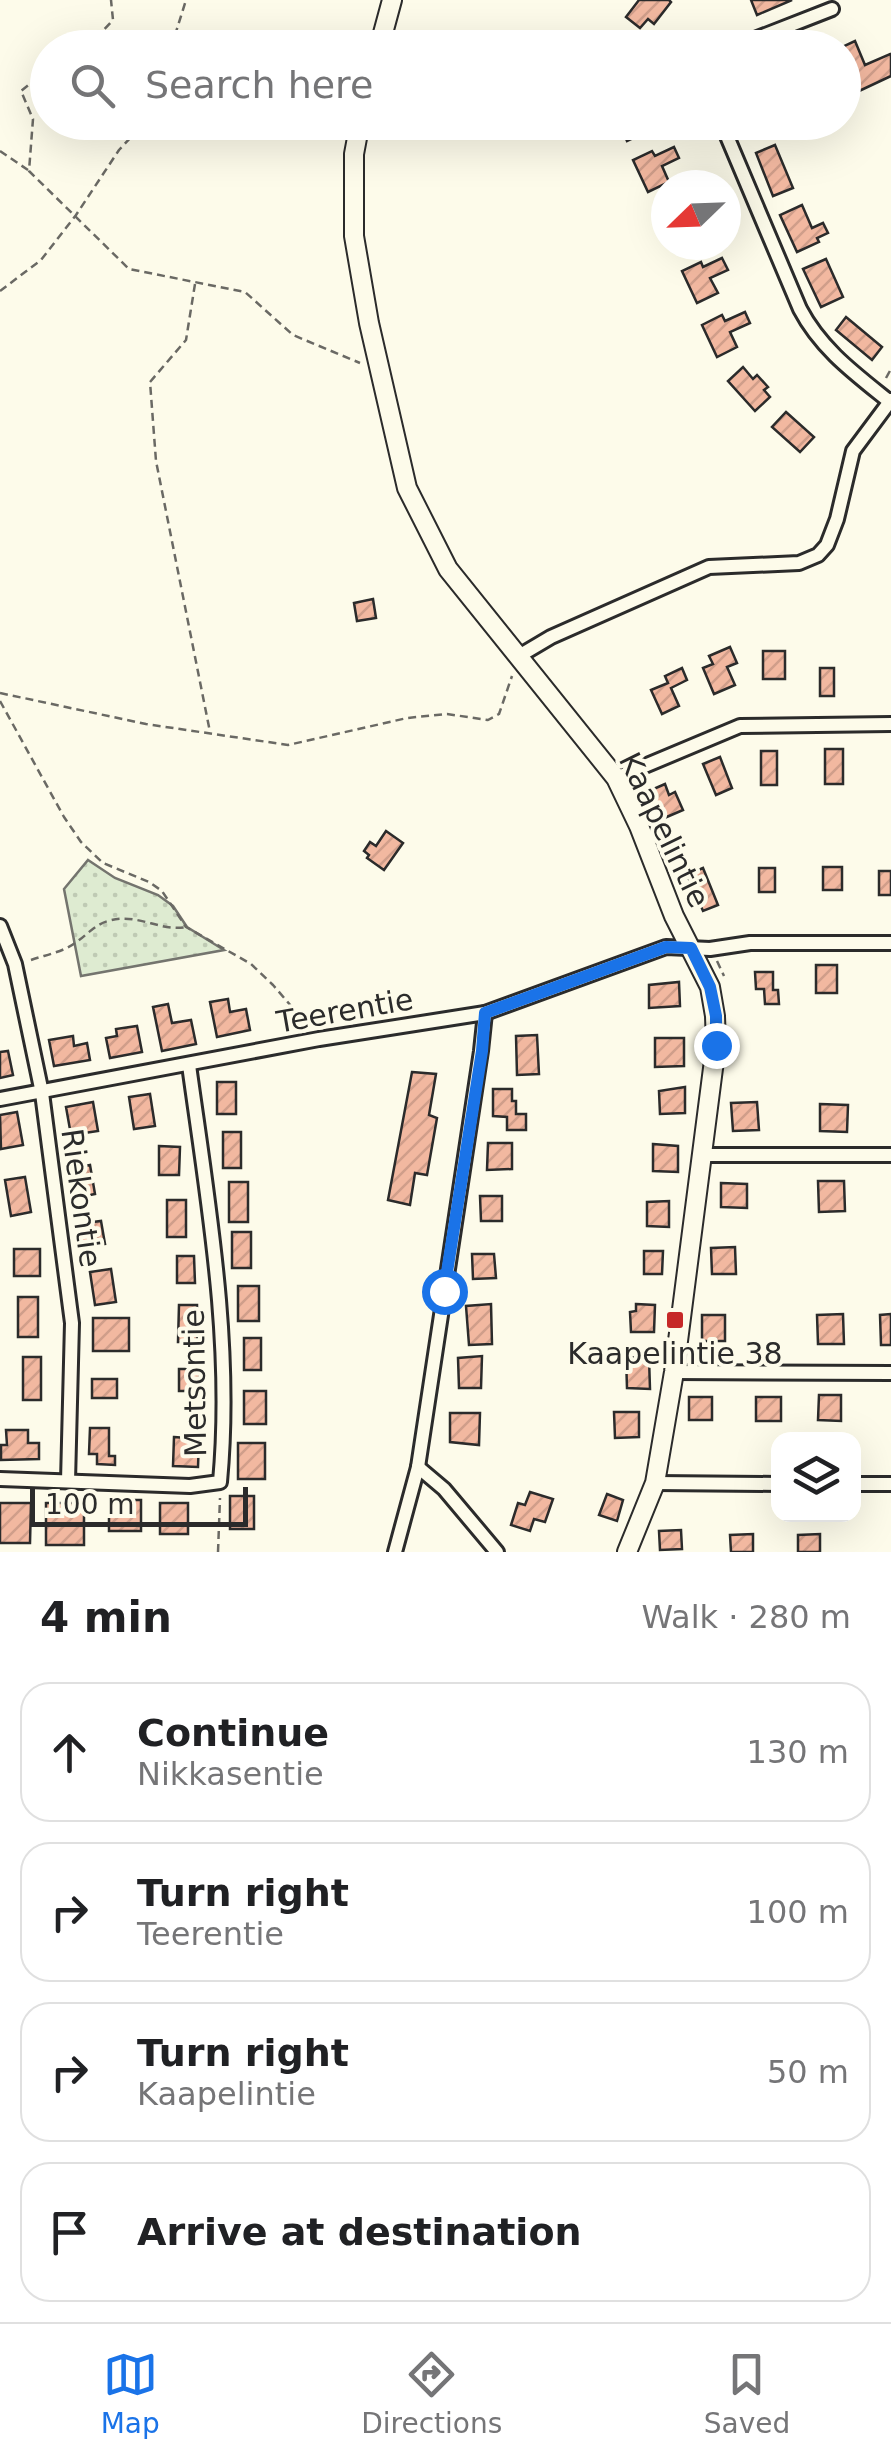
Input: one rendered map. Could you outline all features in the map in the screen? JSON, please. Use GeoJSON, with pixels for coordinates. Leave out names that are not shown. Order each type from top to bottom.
{"type":"FeatureCollection","features":[{"type":"Feature","properties":{"kind":"street"},"geometry":{"type":"LineString","coordinates":[[384,30],[392,0]]}},
{"type":"Feature","properties":{"kind":"street"},"geometry":{"type":"LineString","coordinates":[[778,30],[832,9]]}},
{"type":"Feature","properties":{"kind":"street","name":"Kaapelintie"},"geometry":{"type":"LineString","coordinates":[[357,140],[354,236],[368,323],[407,488],[448,570],[616,778],[674,916],[701,948],[716,1016],[716,1045],[674,1372],[655,1483],[627,1552]]}},
{"type":"Feature","properties":{"kind":"street"},"geometry":{"type":"LineString","coordinates":[[519,656],[550,636],[709,567],[799,563],[818,555],[827,545],[837,519],[854,451],[890,401],[812,333],[729,140]]}},
{"type":"Feature","properties":{"kind":"street"},"geometry":{"type":"LineString","coordinates":[[616,778],[740,726],[891,724]]}},
{"type":"Feature","properties":{"kind":"street","name":"Riekontie"},"geometry":{"type":"LineString","coordinates":[[0,926],[15,964],[42,1093],[72,1323],[68,1481]]}},
{"type":"Feature","properties":{"kind":"street","name":"Teerentie"},"geometry":{"type":"LineString","coordinates":[[0,1100],[320,1039],[485,1013],[666,947],[891,943]]}},
{"type":"Feature","properties":{"kind":"street"},"geometry":{"type":"LineString","coordinates":[[395,1552],[418,1466],[485,1013]]}},
{"type":"Feature","properties":{"kind":"street","name":"Metsontie"},"geometry":{"type":"LineString","coordinates":[[0,1479],[190,1486],[220,1482],[222,1339],[189,1065]]}},
{"type":"Feature","properties":{"kind":"street"},"geometry":{"type":"LineString","coordinates":[[702,1155],[891,1155]]}},
{"type":"Feature","properties":{"kind":"street"},"geometry":{"type":"LineString","coordinates":[[674,1372],[891,1373]]}},
{"type":"Feature","properties":{"kind":"street"},"geometry":{"type":"LineString","coordinates":[[418,1466],[444,1490],[496,1552]]}},
{"type":"Feature","properties":{"kind":"street"},"geometry":{"type":"LineString","coordinates":[[655,1483],[771,1484]]}},
{"type":"Feature","properties":{"kind":"street"},"geometry":{"type":"LineString","coordinates":[[861,1484],[891,1484]]}},
{"type":"Feature","properties":{"kind":"path"},"geometry":{"type":"LineString","coordinates":[[104,30],[113,20],[111,0]]}},
{"type":"Feature","properties":{"kind":"path"},"geometry":{"type":"LineString","coordinates":[[177,30],[186,0]]}},
{"type":"Feature","properties":{"kind":"path"},"geometry":{"type":"LineString","coordinates":[[30,85],[21,92],[30,112]]}},
{"type":"Feature","properties":{"kind":"path"},"geometry":{"type":"LineString","coordinates":[[29,170],[31,140]]}},
{"type":"Feature","properties":{"kind":"path"},"geometry":{"type":"LineString","coordinates":[[0,291],[41,260],[128,140]]}},
{"type":"Feature","properties":{"kind":"path"},"geometry":{"type":"LineString","coordinates":[[0,151],[29,170],[129,269],[245,292],[293,335],[380,372]]}},
{"type":"Feature","properties":{"kind":"path"},"geometry":{"type":"LineString","coordinates":[[195,283],[186,340],[150,382],[156,461],[210,734]]}},
{"type":"Feature","properties":{"kind":"path"},"geometry":{"type":"LineString","coordinates":[[877,392],[891,369]]}},
{"type":"Feature","properties":{"kind":"path"},"geometry":{"type":"LineString","coordinates":[[0,693],[146,724],[288,745],[407,718],[447,714],[488,720],[499,714],[519,656]]}},
{"type":"Feature","properties":{"kind":"path"},"geometry":{"type":"LineString","coordinates":[[0,701],[81,842],[103,863],[162,891],[186,927],[251,964],[320,1039]]}},
{"type":"Feature","properties":{"kind":"path"},"geometry":{"type":"LineString","coordinates":[[15,964],[60,951],[107,921],[132,918],[186,927]]}},
{"type":"Feature","properties":{"kind":"path"},"geometry":{"type":"LineString","coordinates":[[701,948],[724,974],[726,986]]}},
{"type":"Feature","properties":{"kind":"path"},"geometry":{"type":"LineString","coordinates":[[218,1552],[220,1482]]}},
{"type":"Feature","properties":{"kind":"green space"},"geometry":{"type":"Polygon","coordinates":[[[88,860],[115,878],[158,895],[173,906],[187,927],[224,950],[81,976],[64,889],[88,860]]]}},
{"type":"Feature","properties":{"kind":"building"},"geometry":{"type":"Polygon","coordinates":[[[639,0],[671,2],[654,24],[648,19],[640,28],[626,17],[639,0]]]}},
{"type":"Feature","properties":{"kind":"building"},"geometry":{"type":"Polygon","coordinates":[[[751,0],[792,0],[757,15],[751,0]]]}},
{"type":"Feature","properties":{"kind":"building"},"geometry":{"type":"Polygon","coordinates":[[[890,54],[891,76],[861,90],[861,55],[865,65],[890,54]]]}},
{"type":"Feature","properties":{"kind":"building"},"geometry":{"type":"Polygon","coordinates":[[[775,145],[793,188],[773,196],[756,153],[775,145]]]}},
{"type":"Feature","properties":{"kind":"building"},"geometry":{"type":"Polygon","coordinates":[[[674,147],[679,158],[662,166],[664,170],[651,170],[648,192],[633,160],[652,151],[655,156],[674,147]]]}},
{"type":"Feature","properties":{"kind":"building"},"geometry":{"type":"Polygon","coordinates":[[[802,205],[812,228],[823,223],[828,233],[797,252],[780,215],[802,205]]]}},
{"type":"Feature","properties":{"kind":"building"},"geometry":{"type":"Polygon","coordinates":[[[826,259],[843,297],[821,307],[803,269],[826,259]]]}},
{"type":"Feature","properties":{"kind":"building"},"geometry":{"type":"Polygon","coordinates":[[[723,260],[728,270],[710,278],[718,293],[697,303],[682,271],[701,262],[703,267],[723,260]]]}},
{"type":"Feature","properties":{"kind":"building"},"geometry":{"type":"Polygon","coordinates":[[[745,312],[750,323],[730,332],[737,347],[717,357],[702,325],[722,315],[725,321],[745,312]]]}},
{"type":"Feature","properties":{"kind":"building"},"geometry":{"type":"Polygon","coordinates":[[[846,317],[882,347],[872,360],[836,330],[846,317]]]}},
{"type":"Feature","properties":{"kind":"building"},"geometry":{"type":"Polygon","coordinates":[[[743,367],[753,379],[757,375],[768,387],[764,390],[770,397],[755,411],[728,381],[743,367]]]}},
{"type":"Feature","properties":{"kind":"building"},"geometry":{"type":"Polygon","coordinates":[[[786,412],[814,437],[800,452],[772,427],[786,412]]]}},
{"type":"Feature","properties":{"kind":"building"},"geometry":{"type":"Polygon","coordinates":[[[373,599],[376,618],[357,621],[354,603],[373,599]]]}},
{"type":"Feature","properties":{"kind":"building"},"geometry":{"type":"Polygon","coordinates":[[[730,647],[737,663],[727,667],[735,685],[714,694],[703,668],[713,664],[709,656],[730,647]]]}},
{"type":"Feature","properties":{"kind":"building"},"geometry":{"type":"Polygon","coordinates":[[[763,651],[785,651],[785,679],[763,679],[763,651]]]}},
{"type":"Feature","properties":{"kind":"building"},"geometry":{"type":"Polygon","coordinates":[[[682,668],[687,680],[671,688],[679,706],[662,714],[651,690],[668,683],[665,676],[682,668]]]}},
{"type":"Feature","properties":{"kind":"building"},"geometry":{"type":"Polygon","coordinates":[[[820,668],[834,668],[834,696],[820,696],[820,668]]]}},
{"type":"Feature","properties":{"kind":"building"},"geometry":{"type":"Polygon","coordinates":[[[825,749],[843,749],[843,784],[825,784],[825,749]]]}},
{"type":"Feature","properties":{"kind":"building"},"geometry":{"type":"Polygon","coordinates":[[[761,751],[777,751],[777,785],[761,785],[761,751]]]}},
{"type":"Feature","properties":{"kind":"building"},"geometry":{"type":"Polygon","coordinates":[[[720,757],[732,788],[716,795],[703,764],[720,757]]]}},
{"type":"Feature","properties":{"kind":"building"},"geometry":{"type":"Polygon","coordinates":[[[665,784],[669,795],[675,792],[683,810],[662,819],[649,791],[665,784]]]}},
{"type":"Feature","properties":{"kind":"building"},"geometry":{"type":"Polygon","coordinates":[[[386,831],[403,843],[384,870],[367,858],[369,855],[364,851],[370,842],[376,846],[386,831]]]}},
{"type":"Feature","properties":{"kind":"building"},"geometry":{"type":"Polygon","coordinates":[[[823,867],[842,867],[842,890],[823,890],[823,867]]]}},
{"type":"Feature","properties":{"kind":"building"},"geometry":{"type":"Polygon","coordinates":[[[703,868],[718,905],[703,911],[687,875],[703,868]]]}},
{"type":"Feature","properties":{"kind":"building"},"geometry":{"type":"Polygon","coordinates":[[[759,868],[775,868],[775,892],[759,892],[759,868]]]}},
{"type":"Feature","properties":{"kind":"building"},"geometry":{"type":"Polygon","coordinates":[[[879,871],[891,871],[891,895],[879,895],[879,871]]]}},
{"type":"Feature","properties":{"kind":"building"},"geometry":{"type":"Polygon","coordinates":[[[816,965],[837,965],[837,993],[816,993],[816,965]]]}},
{"type":"Feature","properties":{"kind":"building"},"geometry":{"type":"Polygon","coordinates":[[[755,972],[773,972],[773,990],[778,990],[779,1004],[765,1004],[764,989],[756,989],[755,972]]]}},
{"type":"Feature","properties":{"kind":"building"},"geometry":{"type":"Polygon","coordinates":[[[679,982],[680,1006],[649,1008],[649,985],[679,982]]]}},
{"type":"Feature","properties":{"kind":"building"},"geometry":{"type":"Polygon","coordinates":[[[228,999],[230,1012],[246,1009],[250,1030],[217,1037],[210,1002],[228,999]]]}},
{"type":"Feature","properties":{"kind":"building"},"geometry":{"type":"Polygon","coordinates":[[[168,1004],[172,1023],[191,1020],[196,1044],[162,1051],[153,1007],[168,1004]]]}},
{"type":"Feature","properties":{"kind":"building"},"geometry":{"type":"Polygon","coordinates":[[[137,1026],[142,1052],[110,1058],[106,1038],[117,1036],[116,1029],[137,1026]]]}},
{"type":"Feature","properties":{"kind":"building"},"geometry":{"type":"Polygon","coordinates":[[[537,1035],[539,1074],[517,1075],[516,1036],[537,1035]]]}},
{"type":"Feature","properties":{"kind":"building"},"geometry":{"type":"Polygon","coordinates":[[[73,1036],[74,1046],[87,1043],[90,1060],[54,1066],[49,1040],[73,1036]]]}},
{"type":"Feature","properties":{"kind":"building"},"geometry":{"type":"Polygon","coordinates":[[[655,1038],[684,1038],[684,1066],[655,1067],[655,1038]]]}},
{"type":"Feature","properties":{"kind":"building"},"geometry":{"type":"Polygon","coordinates":[[[8,1051],[13,1075],[0,1078],[0,1052],[8,1051]]]}},
{"type":"Feature","properties":{"kind":"building"},"geometry":{"type":"Polygon","coordinates":[[[412,1072],[436,1074],[429,1115],[437,1118],[427,1175],[415,1173],[410,1205],[388,1200],[412,1072]]]}},
{"type":"Feature","properties":{"kind":"building"},"geometry":{"type":"Polygon","coordinates":[[[217,1082],[236,1082],[236,1114],[217,1114],[217,1082]]]}},
{"type":"Feature","properties":{"kind":"building"},"geometry":{"type":"Polygon","coordinates":[[[685,1087],[685,1113],[660,1114],[659,1091],[685,1087]]]}},
{"type":"Feature","properties":{"kind":"building"},"geometry":{"type":"Polygon","coordinates":[[[493,1089],[512,1089],[516,1114],[526,1114],[526,1130],[507,1130],[507,1117],[493,1116],[493,1089]]]}},
{"type":"Feature","properties":{"kind":"building"},"geometry":{"type":"Polygon","coordinates":[[[150,1094],[155,1126],[134,1129],[129,1097],[150,1094]]]}},
{"type":"Feature","properties":{"kind":"building"},"geometry":{"type":"Polygon","coordinates":[[[93,1102],[98,1131],[71,1135],[66,1107],[93,1102]]]}},
{"type":"Feature","properties":{"kind":"building"},"geometry":{"type":"Polygon","coordinates":[[[757,1102],[759,1130],[733,1131],[731,1103],[757,1102]]]}},
{"type":"Feature","properties":{"kind":"building"},"geometry":{"type":"Polygon","coordinates":[[[820,1104],[848,1105],[847,1132],[820,1131],[820,1104]]]}},
{"type":"Feature","properties":{"kind":"building"},"geometry":{"type":"Polygon","coordinates":[[[17,1112],[23,1145],[1,1149],[0,1115],[17,1112]]]}},
{"type":"Feature","properties":{"kind":"building"},"geometry":{"type":"Polygon","coordinates":[[[223,1132],[241,1132],[241,1168],[223,1168],[223,1132]]]}},
{"type":"Feature","properties":{"kind":"building"},"geometry":{"type":"Polygon","coordinates":[[[488,1143],[512,1143],[512,1169],[487,1170],[488,1143]]]}},
{"type":"Feature","properties":{"kind":"building"},"geometry":{"type":"Polygon","coordinates":[[[653,1144],[678,1146],[678,1172],[653,1171],[653,1144]]]}},
{"type":"Feature","properties":{"kind":"building"},"geometry":{"type":"Polygon","coordinates":[[[159,1146],[180,1147],[179,1175],[159,1175],[159,1146]]]}},
{"type":"Feature","properties":{"kind":"building"},"geometry":{"type":"Polygon","coordinates":[[[90,1165],[95,1194],[80,1197],[75,1168],[90,1165]]]}},
{"type":"Feature","properties":{"kind":"building"},"geometry":{"type":"Polygon","coordinates":[[[25,1177],[31,1212],[11,1216],[5,1180],[25,1177]]]}},
{"type":"Feature","properties":{"kind":"building"},"geometry":{"type":"Polygon","coordinates":[[[818,1181],[844,1181],[845,1211],[819,1212],[818,1181]]]}},
{"type":"Feature","properties":{"kind":"building"},"geometry":{"type":"Polygon","coordinates":[[[229,1182],[248,1182],[248,1222],[229,1222],[229,1182]]]}},
{"type":"Feature","properties":{"kind":"building"},"geometry":{"type":"Polygon","coordinates":[[[721,1183],[747,1184],[747,1208],[721,1207],[721,1183]]]}},
{"type":"Feature","properties":{"kind":"building"},"geometry":{"type":"Polygon","coordinates":[[[480,1196],[502,1196],[502,1221],[481,1221],[480,1196]]]}},
{"type":"Feature","properties":{"kind":"building"},"geometry":{"type":"Polygon","coordinates":[[[167,1200],[186,1200],[186,1237],[167,1237],[167,1200]]]}},
{"type":"Feature","properties":{"kind":"building"},"geometry":{"type":"Polygon","coordinates":[[[669,1201],[669,1227],[647,1226],[647,1202],[669,1201]]]}},
{"type":"Feature","properties":{"kind":"building"},"geometry":{"type":"Polygon","coordinates":[[[101,1221],[105,1244],[80,1247],[77,1224],[101,1221]]]}},
{"type":"Feature","properties":{"kind":"building"},"geometry":{"type":"Polygon","coordinates":[[[232,1232],[251,1232],[251,1268],[232,1268],[232,1232]]]}},
{"type":"Feature","properties":{"kind":"building"},"geometry":{"type":"Polygon","coordinates":[[[735,1247],[736,1274],[712,1274],[711,1248],[735,1247]]]}},
{"type":"Feature","properties":{"kind":"building"},"geometry":{"type":"Polygon","coordinates":[[[14,1249],[40,1249],[40,1276],[14,1276],[14,1249]]]}},
{"type":"Feature","properties":{"kind":"building"},"geometry":{"type":"Polygon","coordinates":[[[644,1251],[663,1251],[662,1274],[644,1274],[644,1251]]]}},
{"type":"Feature","properties":{"kind":"building"},"geometry":{"type":"Polygon","coordinates":[[[472,1254],[494,1254],[496,1278],[473,1279],[472,1254]]]}},
{"type":"Feature","properties":{"kind":"building"},"geometry":{"type":"Polygon","coordinates":[[[177,1256],[194,1256],[195,1283],[177,1283],[177,1256]]]}},
{"type":"Feature","properties":{"kind":"building"},"geometry":{"type":"Polygon","coordinates":[[[111,1269],[116,1302],[95,1305],[90,1272],[111,1269]]]}},
{"type":"Feature","properties":{"kind":"building"},"geometry":{"type":"Polygon","coordinates":[[[238,1286],[259,1286],[259,1321],[238,1321],[238,1286]]]}},
{"type":"Feature","properties":{"kind":"building"},"geometry":{"type":"Polygon","coordinates":[[[18,1297],[38,1297],[38,1337],[18,1337],[18,1297]]]}},
{"type":"Feature","properties":{"kind":"building"},"geometry":{"type":"Polygon","coordinates":[[[491,1304],[492,1344],[469,1345],[466,1306],[491,1304]]]}},
{"type":"Feature","properties":{"kind":"building"},"geometry":{"type":"Polygon","coordinates":[[[636,1304],[655,1305],[654,1332],[631,1332],[630,1312],[636,1311],[636,1304]]]}},
{"type":"Feature","properties":{"kind":"building"},"geometry":{"type":"Polygon","coordinates":[[[179,1305],[197,1305],[197,1342],[178,1342],[179,1305]]]}},
{"type":"Feature","properties":{"kind":"building"},"geometry":{"type":"Polygon","coordinates":[[[843,1314],[844,1344],[818,1344],[817,1315],[843,1314]]]}},
{"type":"Feature","properties":{"kind":"building"},"geometry":{"type":"Polygon","coordinates":[[[891,1314],[891,1345],[881,1345],[880,1315],[891,1314]]]}},
{"type":"Feature","properties":{"kind":"building"},"geometry":{"type":"Polygon","coordinates":[[[702,1315],[725,1315],[725,1341],[702,1341],[702,1315]]]}},
{"type":"Feature","properties":{"kind":"building"},"geometry":{"type":"Polygon","coordinates":[[[93,1318],[129,1318],[129,1351],[93,1351],[93,1318]]]}},
{"type":"Feature","properties":{"kind":"building"},"geometry":{"type":"Polygon","coordinates":[[[244,1338],[261,1338],[261,1370],[244,1370],[244,1338]]]}},
{"type":"Feature","properties":{"kind":"building"},"geometry":{"type":"Polygon","coordinates":[[[482,1356],[481,1388],[459,1388],[458,1358],[482,1356]]]}},
{"type":"Feature","properties":{"kind":"building"},"geometry":{"type":"Polygon","coordinates":[[[23,1357],[41,1357],[41,1400],[23,1400],[23,1357]]]}},
{"type":"Feature","properties":{"kind":"building"},"geometry":{"type":"Polygon","coordinates":[[[626,1357],[649,1358],[650,1389],[627,1388],[626,1357]]]}},
{"type":"Feature","properties":{"kind":"building"},"geometry":{"type":"Polygon","coordinates":[[[179,1369],[200,1369],[200,1391],[179,1391],[179,1369]]]}},
{"type":"Feature","properties":{"kind":"building"},"geometry":{"type":"Polygon","coordinates":[[[92,1379],[117,1379],[117,1398],[92,1398],[92,1379]]]}},
{"type":"Feature","properties":{"kind":"building"},"geometry":{"type":"Polygon","coordinates":[[[244,1391],[266,1391],[266,1424],[244,1424],[244,1391]]]}},
{"type":"Feature","properties":{"kind":"building"},"geometry":{"type":"Polygon","coordinates":[[[819,1395],[841,1395],[841,1421],[818,1420],[819,1395]]]}},
{"type":"Feature","properties":{"kind":"building"},"geometry":{"type":"Polygon","coordinates":[[[689,1397],[712,1397],[712,1420],[689,1420],[689,1397]]]}},
{"type":"Feature","properties":{"kind":"building"},"geometry":{"type":"Polygon","coordinates":[[[756,1397],[781,1397],[781,1421],[756,1421],[756,1397]]]}},
{"type":"Feature","properties":{"kind":"building"},"geometry":{"type":"Polygon","coordinates":[[[614,1412],[639,1412],[639,1437],[615,1438],[614,1412]]]}},
{"type":"Feature","properties":{"kind":"building"},"geometry":{"type":"Polygon","coordinates":[[[450,1413],[480,1413],[479,1445],[450,1442],[450,1413]]]}},
{"type":"Feature","properties":{"kind":"building"},"geometry":{"type":"Polygon","coordinates":[[[90,1428],[109,1428],[109,1456],[115,1456],[115,1465],[97,1464],[97,1454],[89,1454],[90,1428]]]}},
{"type":"Feature","properties":{"kind":"building"},"geometry":{"type":"Polygon","coordinates":[[[6,1430],[28,1430],[28,1443],[39,1443],[39,1459],[1,1460],[1,1445],[7,1445],[6,1430]]]}},
{"type":"Feature","properties":{"kind":"building"},"geometry":{"type":"Polygon","coordinates":[[[174,1437],[199,1439],[198,1467],[173,1466],[174,1437]]]}},
{"type":"Feature","properties":{"kind":"building"},"geometry":{"type":"Polygon","coordinates":[[[238,1443],[265,1443],[265,1479],[238,1479],[238,1443]]]}},
{"type":"Feature","properties":{"kind":"building"},"geometry":{"type":"Polygon","coordinates":[[[530,1492],[553,1499],[545,1522],[534,1519],[530,1531],[511,1525],[518,1503],[525,1505],[530,1492]]]}},
{"type":"Feature","properties":{"kind":"building"},"geometry":{"type":"Polygon","coordinates":[[[607,1494],[623,1500],[617,1521],[599,1515],[607,1494]]]}},
{"type":"Feature","properties":{"kind":"building"},"geometry":{"type":"Polygon","coordinates":[[[230,1496],[254,1496],[254,1529],[230,1529],[230,1496]]]}},
{"type":"Feature","properties":{"kind":"building"},"geometry":{"type":"Polygon","coordinates":[[[109,1500],[141,1500],[141,1531],[109,1531],[109,1500]]]}},
{"type":"Feature","properties":{"kind":"building"},"geometry":{"type":"Polygon","coordinates":[[[0,1503],[31,1503],[30,1543],[0,1543],[0,1503]]]}},
{"type":"Feature","properties":{"kind":"building"},"geometry":{"type":"Polygon","coordinates":[[[46,1503],[84,1503],[84,1545],[46,1545],[46,1503]]]}},
{"type":"Feature","properties":{"kind":"building"},"geometry":{"type":"Polygon","coordinates":[[[160,1503],[188,1503],[188,1534],[160,1534],[160,1503]]]}},
{"type":"Feature","properties":{"kind":"building"},"geometry":{"type":"Polygon","coordinates":[[[681,1530],[682,1549],[660,1550],[659,1531],[681,1530]]]}},
{"type":"Feature","properties":{"kind":"building"},"geometry":{"type":"Polygon","coordinates":[[[753,1534],[753,1552],[731,1552],[730,1535],[753,1534]]]}},
{"type":"Feature","properties":{"kind":"building"},"geometry":{"type":"Polygon","coordinates":[[[820,1534],[820,1552],[798,1552],[798,1535],[820,1534]]]}},
{"type":"Feature","properties":{"kind":"place","name":"Kaapelintie 38"},"geometry":{"type":"Point","coordinates":[675,1320]}},
{"type":"Feature","properties":{"kind":"route"},"geometry":{"type":"LineString","coordinates":[[444,1291],[485,1013],[666,947],[691,948],[710,987],[716,1045]]}}]}
